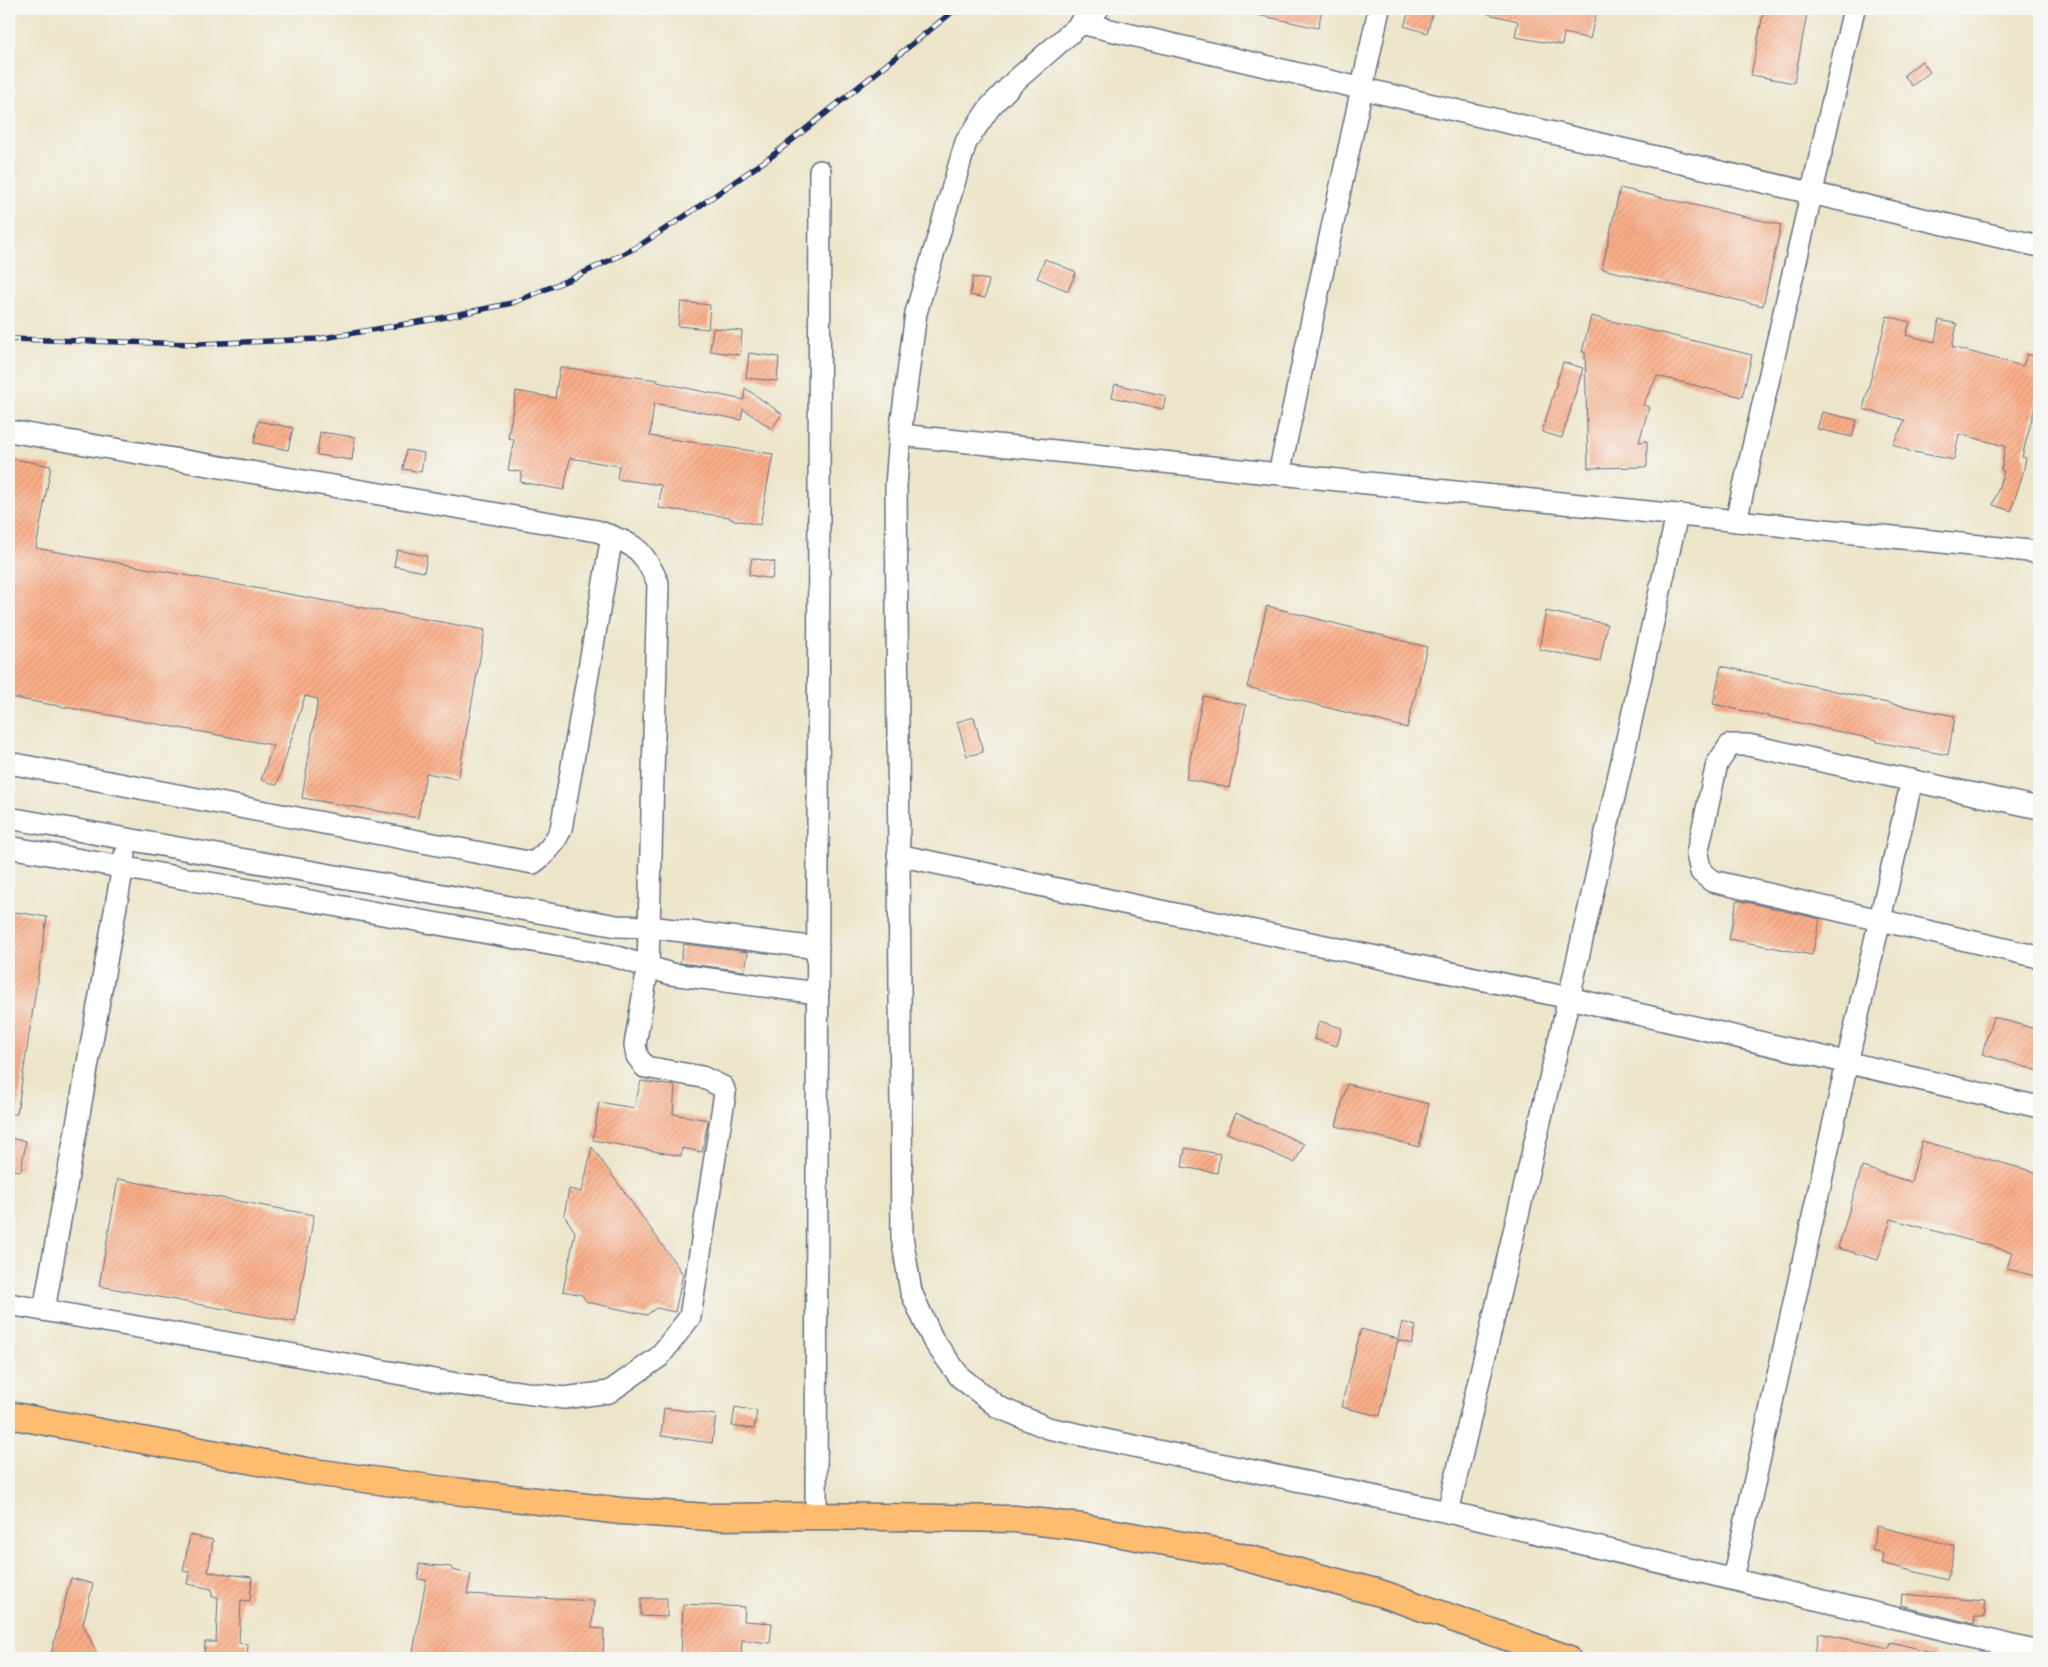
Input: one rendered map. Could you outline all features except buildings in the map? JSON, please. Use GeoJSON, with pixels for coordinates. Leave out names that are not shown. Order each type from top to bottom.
{"type":"FeatureCollection","features":[{"type":"Feature","properties":{"kind":"main road"},"geometry":{"type":"LineString","coordinates":[[9,1415],[307,1471],[621,1511],[708,1517],[816,1516],[1016,1519],[1082,1527],[1227,1553],[1380,1593],[1567,1658]]}},
{"type":"Feature","properties":{"kind":"street"},"geometry":{"type":"LineString","coordinates":[[1098,9],[1014,81],[990,107],[966,142],[916,313],[900,435],[896,485],[902,1237],[911,1292],[933,1340],[960,1377],[998,1407],[1048,1428],[1448,1512],[2039,1652]]}},
{"type":"Feature","properties":{"kind":"street"},"geometry":{"type":"LineString","coordinates":[[1279,474],[1360,88],[1379,9]]}},
{"type":"Feature","properties":{"kind":"street"},"geometry":{"type":"LineString","coordinates":[[1736,521],[1854,9]]}},
{"type":"Feature","properties":{"kind":"street"},"geometry":{"type":"LineString","coordinates":[[1080,23],[2039,246]]}},
{"type":"Feature","properties":{"kind":"street"},"geometry":{"type":"LineString","coordinates":[[816,1516],[820,171]]}},
{"type":"Feature","properties":{"kind":"street"},"geometry":{"type":"LineString","coordinates":[[9,432],[597,530],[633,545],[647,558],[658,583],[650,927],[648,967],[635,1045],[637,1056],[645,1067],[702,1077],[717,1082],[723,1087],[725,1093],[690,1317],[659,1358],[609,1392],[564,1398],[457,1384],[9,1304]]}},
{"type":"Feature","properties":{"kind":"street"},"geometry":{"type":"LineString","coordinates":[[900,435],[2039,552]]}},
{"type":"Feature","properties":{"kind":"street"},"geometry":{"type":"LineString","coordinates":[[1448,1512],[1569,998],[1678,515]]}},
{"type":"Feature","properties":{"kind":"street"},"geometry":{"type":"LineString","coordinates":[[9,763],[534,863],[547,853],[561,829],[612,536]]}},
{"type":"Feature","properties":{"kind":"street"},"geometry":{"type":"LineString","coordinates":[[2039,808],[1748,745],[1730,745],[1717,764],[1697,854],[1701,872],[1712,881],[2039,957]]}},
{"type":"Feature","properties":{"kind":"street"},"geometry":{"type":"LineString","coordinates":[[1733,1579],[1847,1062],[1912,780]]}},
{"type":"Feature","properties":{"kind":"street"},"geometry":{"type":"LineString","coordinates":[[9,818],[617,926],[650,927],[818,948]]}},
{"type":"Feature","properties":{"kind":"street"},"geometry":{"type":"LineString","coordinates":[[44,1310],[128,839]]}},
{"type":"Feature","properties":{"kind":"street"},"geometry":{"type":"LineString","coordinates":[[9,847],[611,955],[671,974],[818,993]]}},
{"type":"Feature","properties":{"kind":"street"},"geometry":{"type":"LineString","coordinates":[[898,855],[1569,998],[2039,1107]]}},
{"type":"Feature","properties":{"kind":"railway"},"geometry":{"type":"LineString","coordinates":[[9,339],[198,344],[318,339],[436,319],[512,303],[573,278],[637,247],[685,216],[772,156],[956,9]]}}]}
